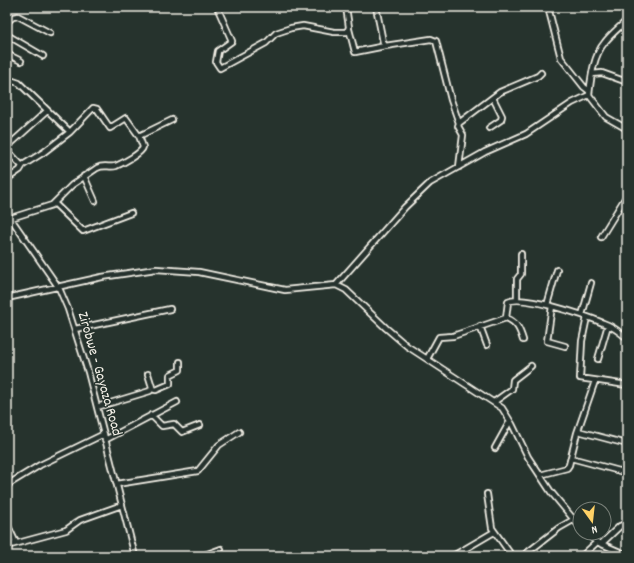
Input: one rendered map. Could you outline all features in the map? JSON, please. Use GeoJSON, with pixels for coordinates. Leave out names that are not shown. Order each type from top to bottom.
{"type":"FeatureCollection","features":[{"type":"Feature","properties":{"kind":"street"},"geometry":{"type":"LineString","coordinates":[[218,7],[232,41],[218,51],[216,62],[220,68],[266,42],[276,33],[300,26],[336,33],[347,32],[349,30]]}},
{"type":"Feature","properties":{"kind":"street"},"geometry":{"type":"LineString","coordinates":[[346,7],[349,30],[355,52],[431,39],[436,41],[451,100],[459,123],[458,126],[463,135],[459,167]]}},
{"type":"Feature","properties":{"kind":"street"},"geometry":{"type":"LineString","coordinates":[[376,7],[385,46]]}},
{"type":"Feature","properties":{"kind":"street"},"geometry":{"type":"LineString","coordinates":[[548,7],[561,58],[606,117],[627,130]]}},
{"type":"Feature","properties":{"kind":"street"},"geometry":{"type":"LineString","coordinates":[[7,22],[13,17],[18,16],[50,33]]}},
{"type":"Feature","properties":{"kind":"street"},"geometry":{"type":"LineString","coordinates":[[589,93],[592,74],[601,47],[627,20]]}},
{"type":"Feature","properties":{"kind":"street"},"geometry":{"type":"LineString","coordinates":[[7,34],[42,56]]}},
{"type":"Feature","properties":{"kind":"street"},"geometry":{"type":"LineString","coordinates":[[7,54],[21,61]]}},
{"type":"Feature","properties":{"kind":"street"},"geometry":{"type":"LineString","coordinates":[[459,123],[493,98],[541,73]]}},
{"type":"Feature","properties":{"kind":"street"},"geometry":{"type":"LineString","coordinates":[[592,74],[602,73],[627,82]]}},
{"type":"Feature","properties":{"kind":"street"},"geometry":{"type":"LineString","coordinates":[[7,79],[19,83],[70,132]]}},
{"type":"Feature","properties":{"kind":"street"},"geometry":{"type":"LineString","coordinates":[[336,285],[422,190],[439,176],[497,146],[526,134],[589,93]]}},
{"type":"Feature","properties":{"kind":"street"},"geometry":{"type":"LineString","coordinates":[[489,128],[501,120],[502,116],[493,98]]}},
{"type":"Feature","properties":{"kind":"street"},"geometry":{"type":"LineString","coordinates":[[7,179],[20,170],[22,166],[44,152],[70,132],[93,108],[96,108],[110,127],[126,118],[139,136],[143,150],[117,166],[100,166],[72,185],[48,207],[11,218]]}},
{"type":"Feature","properties":{"kind":"street"},"geometry":{"type":"LineString","coordinates":[[22,166],[7,148],[47,111]]}},
{"type":"Feature","properties":{"kind":"street"},"geometry":{"type":"LineString","coordinates":[[139,136],[172,120]]}},
{"type":"Feature","properties":{"kind":"street"},"geometry":{"type":"LineString","coordinates":[[84,176],[95,201]]}},
{"type":"Feature","properties":{"kind":"street"},"geometry":{"type":"LineString","coordinates":[[601,237],[627,195]]}},
{"type":"Feature","properties":{"kind":"street"},"geometry":{"type":"LineString","coordinates":[[54,203],[85,231],[104,222],[131,213]]}},
{"type":"Feature","properties":{"kind":"street","name":"Zirobwe - Gayaza Road"},"geometry":{"type":"LineString","coordinates":[[7,213],[59,288],[75,329],[97,407],[135,556]]}},
{"type":"Feature","properties":{"kind":"street"},"geometry":{"type":"LineString","coordinates":[[517,300],[517,279],[521,274],[521,254]]}},
{"type":"Feature","properties":{"kind":"street"},"geometry":{"type":"LineString","coordinates":[[7,298],[59,288],[102,277],[156,269],[199,272],[285,290],[336,285],[358,300],[396,337],[494,402],[505,411],[528,457],[572,519]]}},
{"type":"Feature","properties":{"kind":"street"},"geometry":{"type":"LineString","coordinates":[[557,270],[549,306],[547,341],[565,346]]}},
{"type":"Feature","properties":{"kind":"street"},"geometry":{"type":"LineString","coordinates":[[591,283],[584,316],[580,378],[627,385]]}},
{"type":"Feature","properties":{"kind":"street"},"geometry":{"type":"LineString","coordinates":[[506,318],[508,302],[517,300],[549,306],[584,316],[608,325],[627,338]]}},
{"type":"Feature","properties":{"kind":"street"},"geometry":{"type":"LineString","coordinates":[[75,329],[170,309]]}},
{"type":"Feature","properties":{"kind":"street"},"geometry":{"type":"LineString","coordinates":[[427,359],[439,337],[453,336],[506,318],[512,320],[519,328],[523,340]]}},
{"type":"Feature","properties":{"kind":"street"},"geometry":{"type":"LineString","coordinates":[[598,359],[608,325]]}},
{"type":"Feature","properties":{"kind":"street"},"geometry":{"type":"LineString","coordinates":[[480,326],[487,345]]}},
{"type":"Feature","properties":{"kind":"street"},"geometry":{"type":"LineString","coordinates":[[97,407],[152,389],[156,390],[170,384],[170,375],[180,370],[180,362]]}},
{"type":"Feature","properties":{"kind":"street"},"geometry":{"type":"LineString","coordinates":[[494,402],[512,389],[513,380],[531,366]]}},
{"type":"Feature","properties":{"kind":"street"},"geometry":{"type":"LineString","coordinates":[[148,374],[152,389]]}},
{"type":"Feature","properties":{"kind":"street"},"geometry":{"type":"LineString","coordinates":[[540,475],[567,468],[595,381]]}},
{"type":"Feature","properties":{"kind":"street"},"geometry":{"type":"LineString","coordinates":[[105,440],[177,402]]}},
{"type":"Feature","properties":{"kind":"street"},"geometry":{"type":"LineString","coordinates":[[151,415],[162,426],[174,424],[182,432],[200,425]]}},
{"type":"Feature","properties":{"kind":"street"},"geometry":{"type":"LineString","coordinates":[[495,448],[510,421]]}},
{"type":"Feature","properties":{"kind":"street"},"geometry":{"type":"LineString","coordinates":[[578,431],[627,444]]}},
{"type":"Feature","properties":{"kind":"street"},"geometry":{"type":"LineString","coordinates":[[117,484],[198,471],[219,446],[239,432]]}},
{"type":"Feature","properties":{"kind":"street"},"geometry":{"type":"LineString","coordinates":[[7,485],[40,465],[104,434]]}},
{"type":"Feature","properties":{"kind":"street"},"geometry":{"type":"LineString","coordinates":[[571,458],[627,473]]}},
{"type":"Feature","properties":{"kind":"street"},"geometry":{"type":"LineString","coordinates":[[487,494],[494,532],[512,556]]}},
{"type":"Feature","properties":{"kind":"street"},"geometry":{"type":"LineString","coordinates":[[7,546],[66,530],[80,520],[122,505]]}},
{"type":"Feature","properties":{"kind":"street"},"geometry":{"type":"LineString","coordinates":[[523,556],[559,528],[572,521]]}},
{"type":"Feature","properties":{"kind":"street"},"geometry":{"type":"LineString","coordinates":[[582,556],[620,526],[627,523]]}},
{"type":"Feature","properties":{"kind":"street"},"geometry":{"type":"LineString","coordinates":[[7,524],[16,544]]}},
{"type":"Feature","properties":{"kind":"street"},"geometry":{"type":"LineString","coordinates":[[453,556],[494,532]]}},
{"type":"Feature","properties":{"kind":"street"},"geometry":{"type":"LineString","coordinates":[[596,541],[627,555]]}},
{"type":"Feature","properties":{"kind":"street"},"geometry":{"type":"LineString","coordinates":[[202,556],[221,549]]}}]}
